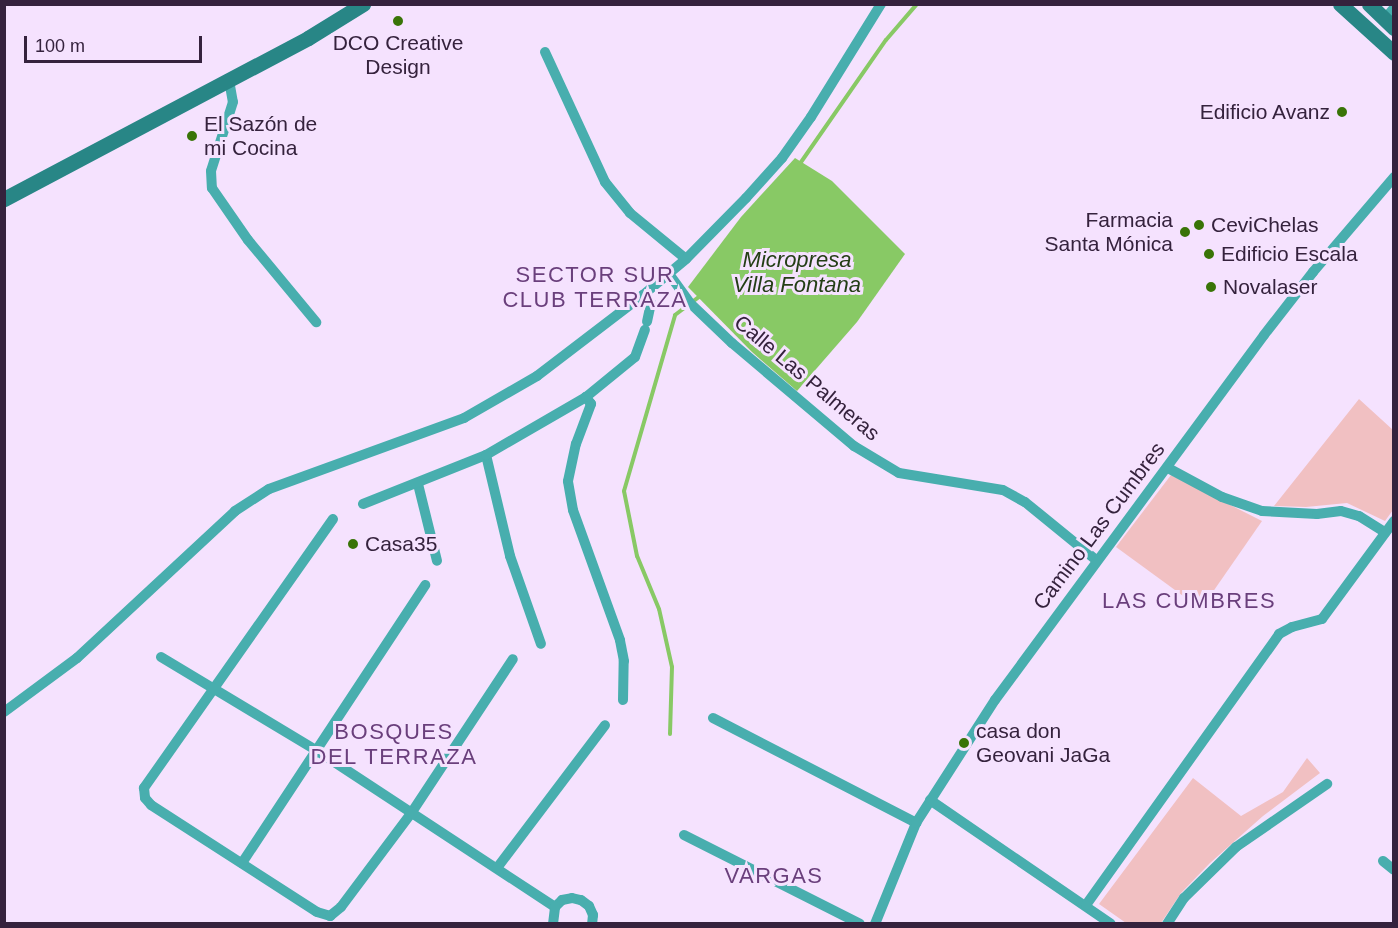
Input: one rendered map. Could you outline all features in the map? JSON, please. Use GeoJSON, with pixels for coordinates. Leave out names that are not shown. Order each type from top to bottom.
{"type":"FeatureCollection","features":[{"type":"Feature","properties":{"kind":"street"},"geometry":{"type":"LineString","coordinates":[[4,200],[229,80],[363,4]]}},
{"type":"Feature","properties":{"kind":"street"},"geometry":{"type":"LineString","coordinates":[[4,712],[76,658],[235,512],[269,489],[464,418],[537,376],[643,295],[686,259],[782,158],[811,117],[881,4]]}},
{"type":"Feature","properties":{"kind":"street"},"geometry":{"type":"LineString","coordinates":[[1340,4],[1394,53]]}},
{"type":"Feature","properties":{"kind":"street"},"geometry":{"type":"LineString","coordinates":[[1369,4],[1391,18]]}},
{"type":"Feature","properties":{"kind":"street"},"geometry":{"type":"LineString","coordinates":[[1366,27],[1394,45]]}},
{"type":"Feature","properties":{"kind":"street"},"geometry":{"type":"LineString","coordinates":[[545,52],[605,182],[630,213],[686,259]]}},
{"type":"Feature","properties":{"kind":"street"},"geometry":{"type":"LineString","coordinates":[[229,80],[233,102],[211,171],[212,188],[248,240],[316,322]]}},
{"type":"Feature","properties":{"kind":"street","name":"Camino Las Cumbres"},"geometry":{"type":"LineString","coordinates":[[875,924],[916,824],[995,700],[1096,560],[1168,468],[1299,290],[1394,177]]}},
{"type":"Feature","properties":{"kind":"street","name":"Calle Las Palmeras"},"geometry":{"type":"LineString","coordinates":[[669,273],[692,304],[732,343],[854,446],[899,472],[1003,490],[1025,502],[1096,560]]}},
{"type":"Feature","properties":{"kind":"street"},"geometry":{"type":"LineString","coordinates":[[363,504],[486,455],[586,397],[635,357],[651,303],[643,295]]}},
{"type":"Feature","properties":{"kind":"street"},"geometry":{"type":"LineString","coordinates":[[586,397],[591,404],[576,444],[568,481],[573,510],[620,640],[624,671],[623,700]]}},
{"type":"Feature","properties":{"kind":"street"},"geometry":{"type":"LineString","coordinates":[[486,455],[510,556],[542,644]]}},
{"type":"Feature","properties":{"kind":"street"},"geometry":{"type":"LineString","coordinates":[[1168,468],[1222,497],[1262,511],[1317,514],[1341,511],[1359,516],[1385,532]]}},
{"type":"Feature","properties":{"kind":"street"},"geometry":{"type":"LineString","coordinates":[[418,484],[437,561]]}},
{"type":"Feature","properties":{"kind":"street"},"geometry":{"type":"LineString","coordinates":[[333,519],[211,689],[144,788],[145,798],[317,912],[330,916],[341,908],[412,812],[513,659]]}},
{"type":"Feature","properties":{"kind":"street"},"geometry":{"type":"LineString","coordinates":[[1086,905],[1279,634],[1292,627],[1322,619],[1394,521]]}},
{"type":"Feature","properties":{"kind":"street"},"geometry":{"type":"LineString","coordinates":[[242,863],[425,585]]}},
{"type":"Feature","properties":{"kind":"street"},"geometry":{"type":"LineString","coordinates":[[161,657],[316,750],[555,907]]}},
{"type":"Feature","properties":{"kind":"street"},"geometry":{"type":"LineString","coordinates":[[713,718],[916,824]]}},
{"type":"Feature","properties":{"kind":"street"},"geometry":{"type":"LineString","coordinates":[[496,868],[605,725]]}},
{"type":"Feature","properties":{"kind":"street"},"geometry":{"type":"LineString","coordinates":[[1167,924],[1185,898],[1236,847],[1327,784]]}},
{"type":"Feature","properties":{"kind":"street"},"geometry":{"type":"LineString","coordinates":[[930,800],[1111,924]]}},
{"type":"Feature","properties":{"kind":"street"},"geometry":{"type":"LineString","coordinates":[[684,835],[860,924]]}},
{"type":"Feature","properties":{"kind":"street"},"geometry":{"type":"LineString","coordinates":[[1383,861],[1394,870]]}},
{"type":"Feature","properties":{"kind":"street"},"geometry":{"type":"LineString","coordinates":[[553,924],[555,907],[562,900],[572,898],[581,900],[589,906],[593,915],[592,924]]}},
{"type":"Feature","properties":{"kind":"shaded area"},"geometry":{"type":"Polygon","coordinates":[[[1359,399],[1393,430],[1393,510],[1385,521],[1347,503],[1306,507],[1274,506],[1359,399]]]}},
{"type":"Feature","properties":{"kind":"shaded area"},"geometry":{"type":"Polygon","coordinates":[[[1171,475],[1262,521],[1201,609],[1116,547],[1171,475]]]}},
{"type":"Feature","properties":{"kind":"shaded area"},"geometry":{"type":"Polygon","coordinates":[[[1307,758],[1320,773],[1263,816],[1210,863],[1181,893],[1161,923],[1126,923],[1099,904],[1193,778],[1241,816],[1283,792],[1307,758]]]}},
{"type":"Feature","properties":{"kind":"water","name":"Micropresa Villa Fontana"},"geometry":{"type":"Polygon","coordinates":[[[795,158],[832,181],[905,254],[857,322],[797,391],[752,352],[688,287],[741,217],[795,158]]]}},
{"type":"Feature","properties":{"kind":"waterway"},"geometry":{"type":"LineString","coordinates":[[799,165],[886,40],[917,4]]}},
{"type":"Feature","properties":{"kind":"waterway"},"geometry":{"type":"LineString","coordinates":[[670,734],[672,667],[659,609],[637,556],[624,491],[675,315],[699,297]]}},
{"type":"Feature","properties":{"kind":"place","name":"DCO Creative Design"},"geometry":{"type":"Point","coordinates":[398,21]}},
{"type":"Feature","properties":{"kind":"place","name":"Edificio Avanz"},"geometry":{"type":"Point","coordinates":[1342,112]}},
{"type":"Feature","properties":{"kind":"place","name":"El Sazón de mi Cocina"},"geometry":{"type":"Point","coordinates":[192,136]}},
{"type":"Feature","properties":{"kind":"place","name":"CeviChelas"},"geometry":{"type":"Point","coordinates":[1199,225]}},
{"type":"Feature","properties":{"kind":"place","name":"Farmacia Santa Mónica"},"geometry":{"type":"Point","coordinates":[1185,232]}},
{"type":"Feature","properties":{"kind":"place","name":"Edificio Escala"},"geometry":{"type":"Point","coordinates":[1209,254]}},
{"type":"Feature","properties":{"kind":"place","name":"Novalaser"},"geometry":{"type":"Point","coordinates":[1211,287]}},
{"type":"Feature","properties":{"kind":"place","name":"Casa35"},"geometry":{"type":"Point","coordinates":[353,544]}},
{"type":"Feature","properties":{"kind":"place","name":"casa don Geovani JaGa"},"geometry":{"type":"Point","coordinates":[964,743]}},
{"type":"Feature","properties":{"kind":"district","name":"SECTOR SUR CLUB TERRAZA"},"geometry":{"type":"Point","coordinates":[595,286]}},
{"type":"Feature","properties":{"kind":"district","name":"LAS CUMBRES"},"geometry":{"type":"Point","coordinates":[1189,601]}},
{"type":"Feature","properties":{"kind":"district","name":"BOSQUES DEL TERRAZA"},"geometry":{"type":"Point","coordinates":[394,744]}},
{"type":"Feature","properties":{"kind":"district","name":"VARGAS"},"geometry":{"type":"Point","coordinates":[774,876]}}]}
